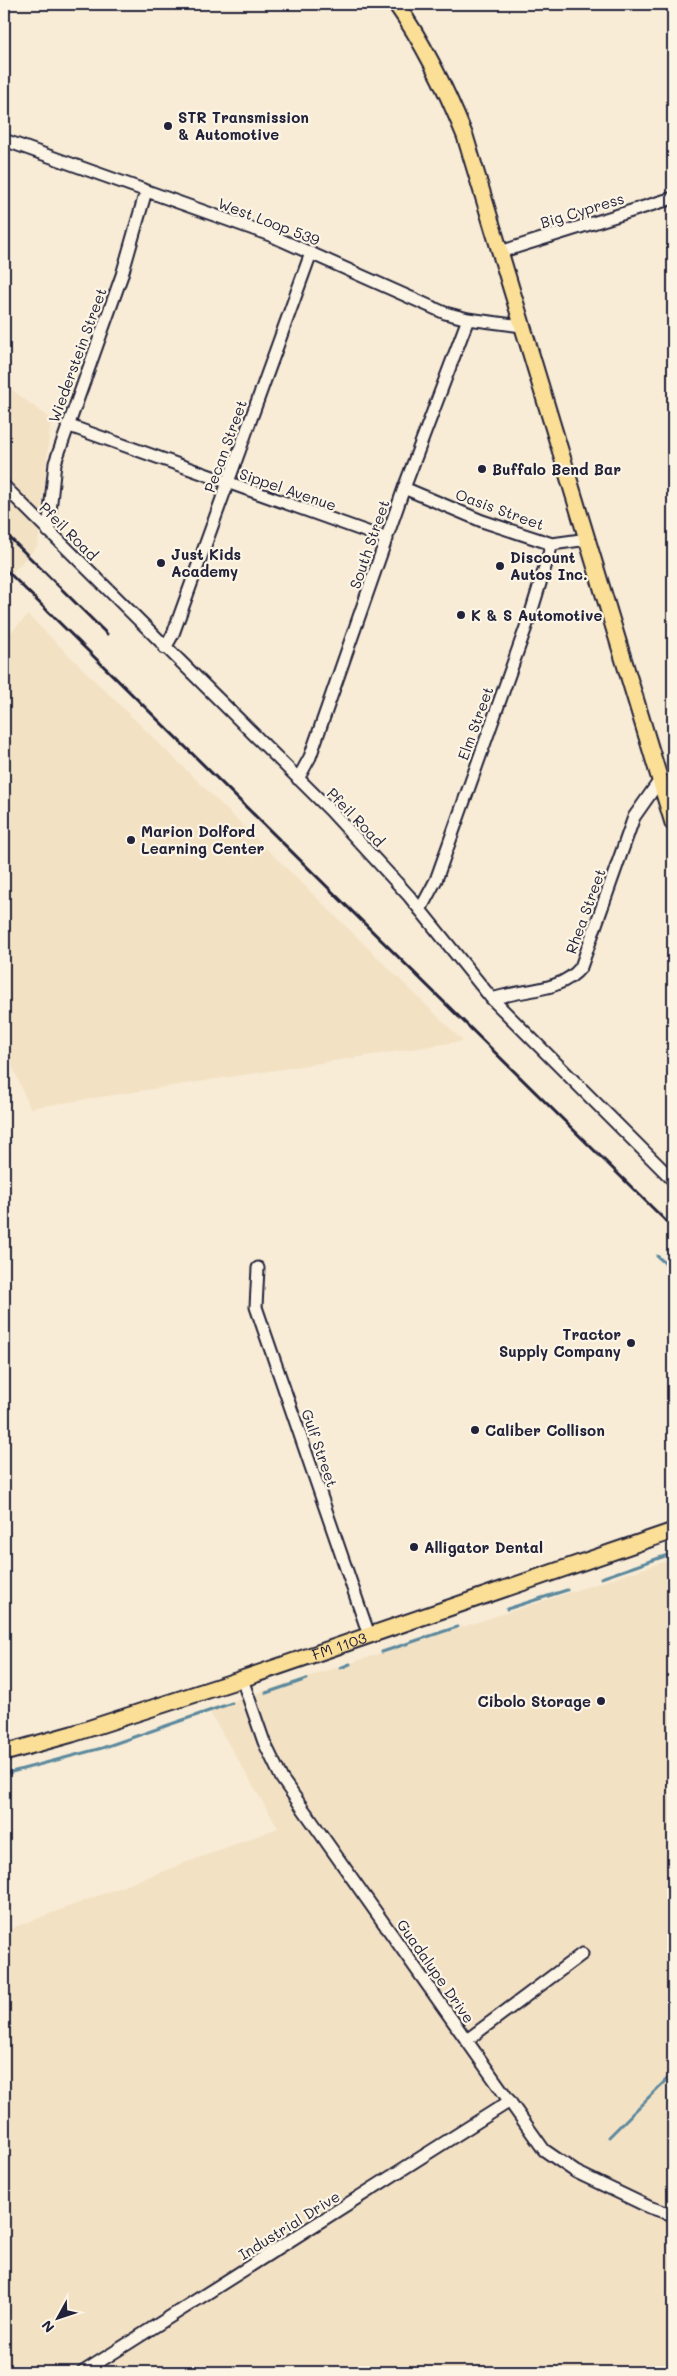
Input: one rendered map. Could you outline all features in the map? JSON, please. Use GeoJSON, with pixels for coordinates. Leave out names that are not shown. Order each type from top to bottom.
{"type":"FeatureCollection","features":[{"type":"Feature","properties":{"kind":"main road"},"geometry":{"type":"LineString","coordinates":[[396,4],[411,25],[434,66],[452,104],[464,136],[673,823]]}},
{"type":"Feature","properties":{"kind":"main road","name":"FM 1103"},"geometry":{"type":"LineString","coordinates":[[4,1753],[72,1734],[242,1679],[673,1531]]}},
{"type":"Feature","properties":{"kind":"street","name":"West Loop 539"},"geometry":{"type":"LineString","coordinates":[[4,140],[270,235],[445,313],[468,319],[522,326]]}},
{"type":"Feature","properties":{"kind":"street","name":"Wiederstein Street"},"geometry":{"type":"LineString","coordinates":[[48,532],[55,463],[122,275],[146,191]]}},
{"type":"Feature","properties":{"kind":"street","name":"Big Cypress"},"geometry":{"type":"LineString","coordinates":[[500,252],[673,198]]}},
{"type":"Feature","properties":{"kind":"street","name":"Pecan Street"},"geometry":{"type":"LineString","coordinates":[[164,648],[173,634],[311,253]]}},
{"type":"Feature","properties":{"kind":"street","name":"South Street"},"geometry":{"type":"LineString","coordinates":[[298,779],[310,756],[404,488],[468,319]]}},
{"type":"Feature","properties":{"kind":"street","name":"Sippel Avenue"},"geometry":{"type":"LineString","coordinates":[[67,425],[387,539]]}},
{"type":"Feature","properties":{"kind":"street","name":"Pfeil Road"},"geometry":{"type":"LineString","coordinates":[[4,486],[164,648],[330,810],[420,910],[492,999],[673,1180]]}},
{"type":"Feature","properties":{"kind":"street","name":"Oasis Street"},"geometry":{"type":"LineString","coordinates":[[404,488],[482,521],[552,544],[588,540]]}},
{"type":"Feature","properties":{"kind":"street","name":"Elm Street"},"geometry":{"type":"LineString","coordinates":[[420,910],[436,880],[531,613],[552,544]]}},
{"type":"Feature","properties":{"kind":"street","name":"Rhea Street"},"geometry":{"type":"LineString","coordinates":[[492,999],[562,983],[573,977],[581,967],[634,817],[660,780]]}},
{"type":"Feature","properties":{"kind":"street","name":"Gulf Street"},"geometry":{"type":"LineString","coordinates":[[258,1268],[256,1307],[369,1636]]}},
{"type":"Feature","properties":{"kind":"street","name":"Guadalupe Drive"},"geometry":{"type":"LineString","coordinates":[[242,1679],[264,1742],[282,1779],[544,2150],[576,2172],[649,2207],[673,2215]]}},
{"type":"Feature","properties":{"kind":"street"},"geometry":{"type":"LineString","coordinates":[[467,2040],[529,1997],[582,1954]]}},
{"type":"Feature","properties":{"kind":"street","name":"Industrial Drive"},"geometry":{"type":"LineString","coordinates":[[82,2372],[510,2101]]}},
{"type":"Feature","properties":{"kind":"shaded area"},"geometry":{"type":"Polygon","coordinates":[[[4,384],[51,419],[38,545],[4,582],[4,384]]]}},
{"type":"Feature","properties":{"kind":"shaded area","name":"Marion Dolford Learning Center"},"geometry":{"type":"Polygon","coordinates":[[[28,615],[463,1041],[30,1108],[11,1063],[4,1060],[4,639],[28,615]]]}},
{"type":"Feature","properties":{"kind":"shaded area"},"geometry":{"type":"Polygon","coordinates":[[[673,1559],[673,2372],[4,2372],[4,1931],[278,1828],[208,1709],[673,1559]]]}},
{"type":"Feature","properties":{"kind":"waterway"},"geometry":{"type":"LineString","coordinates":[[657,1256],[673,1270]]}},
{"type":"Feature","properties":{"kind":"waterway"},"geometry":{"type":"LineString","coordinates":[[601,1578],[668,1555]]}},
{"type":"Feature","properties":{"kind":"waterway"},"geometry":{"type":"LineString","coordinates":[[507,1609],[567,1590]]}},
{"type":"Feature","properties":{"kind":"waterway"},"geometry":{"type":"LineString","coordinates":[[382,1652],[457,1627]]}},
{"type":"Feature","properties":{"kind":"waterway"},"geometry":{"type":"LineString","coordinates":[[340,1668],[350,1664]]}},
{"type":"Feature","properties":{"kind":"waterway"},"geometry":{"type":"LineString","coordinates":[[266,1693],[307,1679]]}},
{"type":"Feature","properties":{"kind":"waterway"},"geometry":{"type":"LineString","coordinates":[[4,1774],[102,1748],[232,1703]]}},
{"type":"Feature","properties":{"kind":"waterway"},"geometry":{"type":"LineString","coordinates":[[609,2137],[673,2073]]}},
{"type":"Feature","properties":{"kind":"railway"},"geometry":{"type":"LineString","coordinates":[[4,532],[107,634]]}},
{"type":"Feature","properties":{"kind":"railway"},"geometry":{"type":"LineString","coordinates":[[4,568],[673,1228]]}},
{"type":"Feature","properties":{"kind":"place","name":"STR Transmission & Automotive"},"geometry":{"type":"Point","coordinates":[168,126]}},
{"type":"Feature","properties":{"kind":"place","name":"Buffalo Bend Bar"},"geometry":{"type":"Point","coordinates":[482,469]}},
{"type":"Feature","properties":{"kind":"place","name":"Just Kids Academy"},"geometry":{"type":"Point","coordinates":[161,563]}},
{"type":"Feature","properties":{"kind":"place","name":"Discount Autos Inc."},"geometry":{"type":"Point","coordinates":[500,566]}},
{"type":"Feature","properties":{"kind":"place","name":"K & S Automotive"},"geometry":{"type":"Point","coordinates":[461,615]}},
{"type":"Feature","properties":{"kind":"place","name":"Marion Dolford Learning Center"},"geometry":{"type":"Point","coordinates":[131,840]}},
{"type":"Feature","properties":{"kind":"place","name":"Tractor Supply Company"},"geometry":{"type":"Point","coordinates":[631,1343]}},
{"type":"Feature","properties":{"kind":"place","name":"Caliber Collison"},"geometry":{"type":"Point","coordinates":[475,1430]}},
{"type":"Feature","properties":{"kind":"place","name":"Alligator Dental"},"geometry":{"type":"Point","coordinates":[414,1547]}},
{"type":"Feature","properties":{"kind":"place","name":"Cibolo Storage"},"geometry":{"type":"Point","coordinates":[601,1701]}}]}
